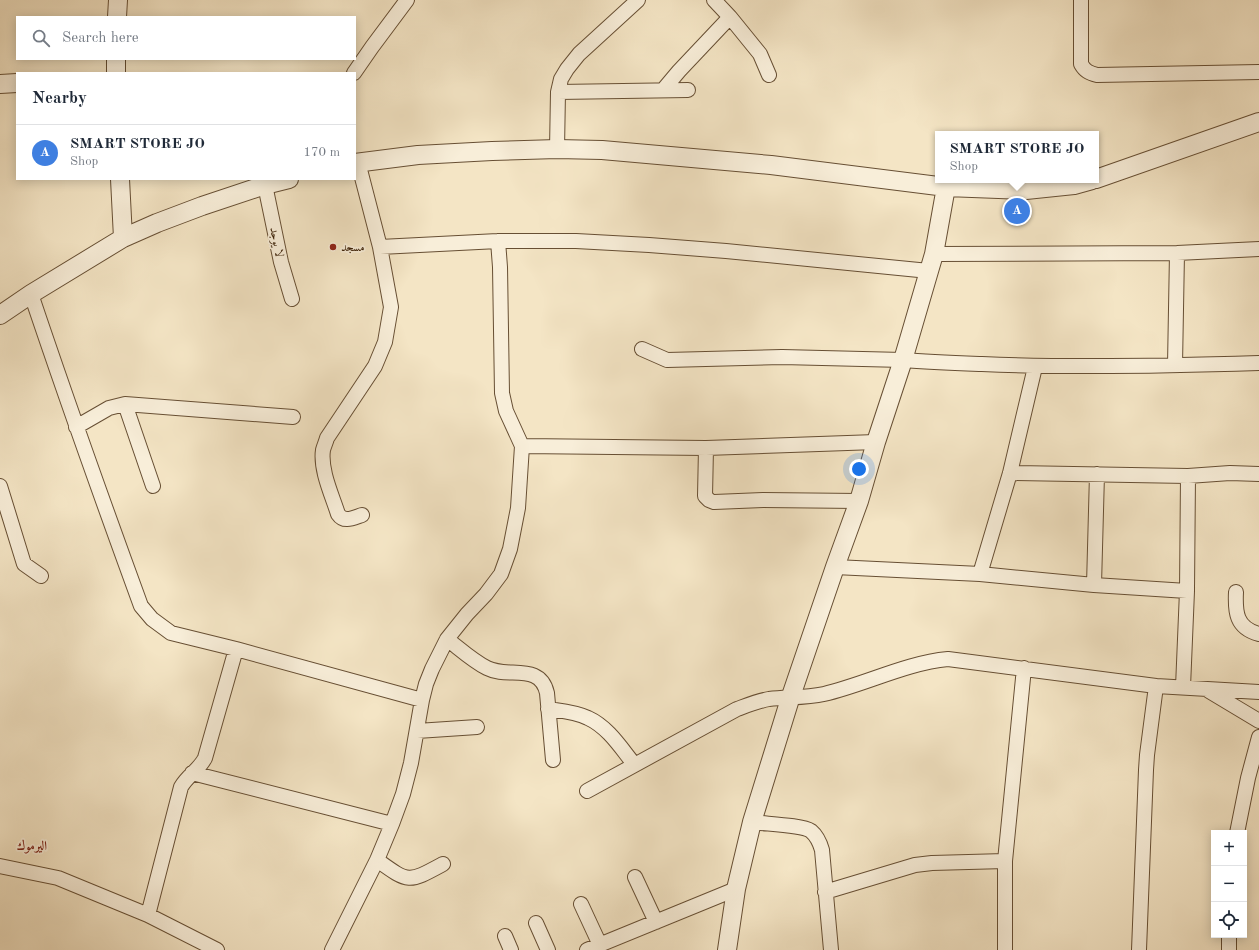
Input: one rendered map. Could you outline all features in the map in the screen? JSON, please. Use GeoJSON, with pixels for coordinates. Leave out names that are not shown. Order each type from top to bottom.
{"type":"FeatureCollection","features":[{"type":"Feature","properties":{"kind":"street"},"geometry":{"type":"LineString","coordinates":[[117,16],[118,0]]}},
{"type":"Feature","properties":{"kind":"street"},"geometry":{"type":"LineString","coordinates":[[355,72],[407,0]]}},
{"type":"Feature","properties":{"kind":"street"},"geometry":{"type":"LineString","coordinates":[[557,149],[558,92],[561,79],[579,54],[638,0]]}},
{"type":"Feature","properties":{"kind":"street"},"geometry":{"type":"LineString","coordinates":[[714,0],[760,54],[769,75]]}},
{"type":"Feature","properties":{"kind":"street"},"geometry":{"type":"LineString","coordinates":[[1081,0],[1081,64],[1085,70],[1091,74],[1259,72]]}},
{"type":"Feature","properties":{"kind":"street"},"geometry":{"type":"LineString","coordinates":[[663,90],[730,17]]}},
{"type":"Feature","properties":{"kind":"street"},"geometry":{"type":"LineString","coordinates":[[116,60],[116,72]]}},
{"type":"Feature","properties":{"kind":"street"},"geometry":{"type":"LineString","coordinates":[[0,84],[16,83]]}},
{"type":"Feature","properties":{"kind":"street"},"geometry":{"type":"LineString","coordinates":[[558,92],[688,90]]}},
{"type":"Feature","properties":{"kind":"street"},"geometry":{"type":"LineString","coordinates":[[1099,178],[1259,122]]}},
{"type":"Feature","properties":{"kind":"street"},"geometry":{"type":"LineString","coordinates":[[362,515],[344,519],[338,514],[325,474],[323,461],[323,450],[327,438],[376,366],[385,342],[391,307],[380,248],[356,163],[418,155],[557,149],[617,151],[771,165],[946,187],[1026,190],[1081,183]]}},
{"type":"Feature","properties":{"kind":"street"},"geometry":{"type":"LineString","coordinates":[[120,180],[122,238]]}},
{"type":"Feature","properties":{"kind":"street"},"geometry":{"type":"LineString","coordinates":[[0,315],[31,294],[122,238],[170,218],[265,185],[285,180]]}},
{"type":"Feature","properties":{"kind":"street","name":"لا يوجد"},"geometry":{"type":"LineString","coordinates":[[265,185],[281,262],[292,299]]}},
{"type":"Feature","properties":{"kind":"street"},"geometry":{"type":"LineString","coordinates":[[727,950],[736,890],[752,822],[790,698],[834,567],[859,501],[876,442],[903,360],[931,262],[946,187]]}},
{"type":"Feature","properties":{"kind":"street"},"geometry":{"type":"LineString","coordinates":[[380,248],[498,241],[576,241],[931,262],[1259,249]]}},
{"type":"Feature","properties":{"kind":"street"},"geometry":{"type":"LineString","coordinates":[[332,950],[377,860],[392,824],[411,763],[422,700],[432,669],[447,639],[467,614],[486,594],[501,574],[510,549],[518,508],[522,446],[506,411],[502,394],[500,267],[498,241]]}},
{"type":"Feature","properties":{"kind":"street"},"geometry":{"type":"LineString","coordinates":[[1175,365],[1177,253]]}},
{"type":"Feature","properties":{"kind":"street"},"geometry":{"type":"LineString","coordinates":[[31,294],[76,427],[141,606],[152,619],[171,633],[236,649],[422,700]]}},
{"type":"Feature","properties":{"kind":"street"},"geometry":{"type":"LineString","coordinates":[[642,349],[666,360],[782,358],[903,360],[1035,367],[1259,363]]}},
{"type":"Feature","properties":{"kind":"street"},"geometry":{"type":"LineString","coordinates":[[980,574],[1010,473],[1035,367]]}},
{"type":"Feature","properties":{"kind":"street"},"geometry":{"type":"LineString","coordinates":[[76,427],[109,408],[125,404],[293,417]]}},
{"type":"Feature","properties":{"kind":"street"},"geometry":{"type":"LineString","coordinates":[[125,404],[152,486]]}},
{"type":"Feature","properties":{"kind":"street"},"geometry":{"type":"LineString","coordinates":[[522,446],[706,448],[876,442]]}},
{"type":"Feature","properties":{"kind":"street"},"geometry":{"type":"LineString","coordinates":[[706,448],[706,496],[709,500],[714,502],[763,500],[859,501]]}},
{"type":"Feature","properties":{"kind":"street"},"geometry":{"type":"LineString","coordinates":[[1010,473],[1188,476],[1230,473],[1259,474]]}},
{"type":"Feature","properties":{"kind":"street"},"geometry":{"type":"LineString","coordinates":[[1094,585],[1098,474]]}},
{"type":"Feature","properties":{"kind":"street"},"geometry":{"type":"LineString","coordinates":[[1183,687],[1187,591],[1188,476]]}},
{"type":"Feature","properties":{"kind":"street"},"geometry":{"type":"LineString","coordinates":[[0,486],[24,564],[41,576]]}},
{"type":"Feature","properties":{"kind":"street"},"geometry":{"type":"LineString","coordinates":[[834,567],[980,574],[1094,585],[1187,591]]}},
{"type":"Feature","properties":{"kind":"street"},"geometry":{"type":"LineString","coordinates":[[1236,592],[1237,615],[1240,622],[1253,633],[1259,634]]}},
{"type":"Feature","properties":{"kind":"street"},"geometry":{"type":"LineString","coordinates":[[447,639],[488,668],[499,672],[529,673],[540,678],[546,688],[553,760]]}},
{"type":"Feature","properties":{"kind":"street"},"geometry":{"type":"LineString","coordinates":[[148,915],[182,787],[184,782],[202,764],[205,758],[236,649]]}},
{"type":"Feature","properties":{"kind":"street"},"geometry":{"type":"LineString","coordinates":[[587,791],[737,709],[769,700],[822,695],[843,690],[927,662],[939,660],[1024,668],[1156,686],[1259,692]]}},
{"type":"Feature","properties":{"kind":"street"},"geometry":{"type":"LineString","coordinates":[[1005,950],[1005,861],[1024,668]]}},
{"type":"Feature","properties":{"kind":"street"},"geometry":{"type":"LineString","coordinates":[[1139,950],[1146,770],[1156,686]]}},
{"type":"Feature","properties":{"kind":"street"},"geometry":{"type":"LineString","coordinates":[[1207,690],[1259,721]]}},
{"type":"Feature","properties":{"kind":"street"},"geometry":{"type":"LineString","coordinates":[[548,709],[581,715],[596,722],[608,732],[634,764]]}},
{"type":"Feature","properties":{"kind":"street"},"geometry":{"type":"LineString","coordinates":[[417,731],[477,727]]}},
{"type":"Feature","properties":{"kind":"street"},"geometry":{"type":"LineString","coordinates":[[1239,830],[1248,778],[1259,737]]}},
{"type":"Feature","properties":{"kind":"street"},"geometry":{"type":"LineString","coordinates":[[192,773],[392,824]]}},
{"type":"Feature","properties":{"kind":"street"},"geometry":{"type":"LineString","coordinates":[[752,822],[802,828],[811,831],[821,844],[831,950]]}},
{"type":"Feature","properties":{"kind":"street"},"geometry":{"type":"LineString","coordinates":[[377,860],[400,876],[406,878],[419,878],[443,864]]}},
{"type":"Feature","properties":{"kind":"street"},"geometry":{"type":"LineString","coordinates":[[825,892],[915,865],[932,863],[1005,861]]}},
{"type":"Feature","properties":{"kind":"street"},"geometry":{"type":"LineString","coordinates":[[0,866],[58,878],[148,915],[217,950]]}},
{"type":"Feature","properties":{"kind":"street"},"geometry":{"type":"LineString","coordinates":[[635,877],[656,922]]}},
{"type":"Feature","properties":{"kind":"street"},"geometry":{"type":"LineString","coordinates":[[581,904],[594,947],[736,890]]}},
{"type":"Feature","properties":{"kind":"street"},"geometry":{"type":"LineString","coordinates":[[536,923],[548,950]]}},
{"type":"Feature","properties":{"kind":"street"},"geometry":{"type":"LineString","coordinates":[[505,936],[511,950]]}},
{"type":"Feature","properties":{"kind":"street"},"geometry":{"type":"LineString","coordinates":[[1229,938],[1229,950]]}},
{"type":"Feature","properties":{"kind":"place","name":"SMART STORE JO"},"geometry":{"type":"Point","coordinates":[1017,211]}},
{"type":"Feature","properties":{"kind":"place","name":"مسجد"},"geometry":{"type":"Point","coordinates":[333,247]}},
{"type":"Feature","properties":{"kind":"district","name":"اليرموك"},"geometry":{"type":"Point","coordinates":[32,845]}}]}
